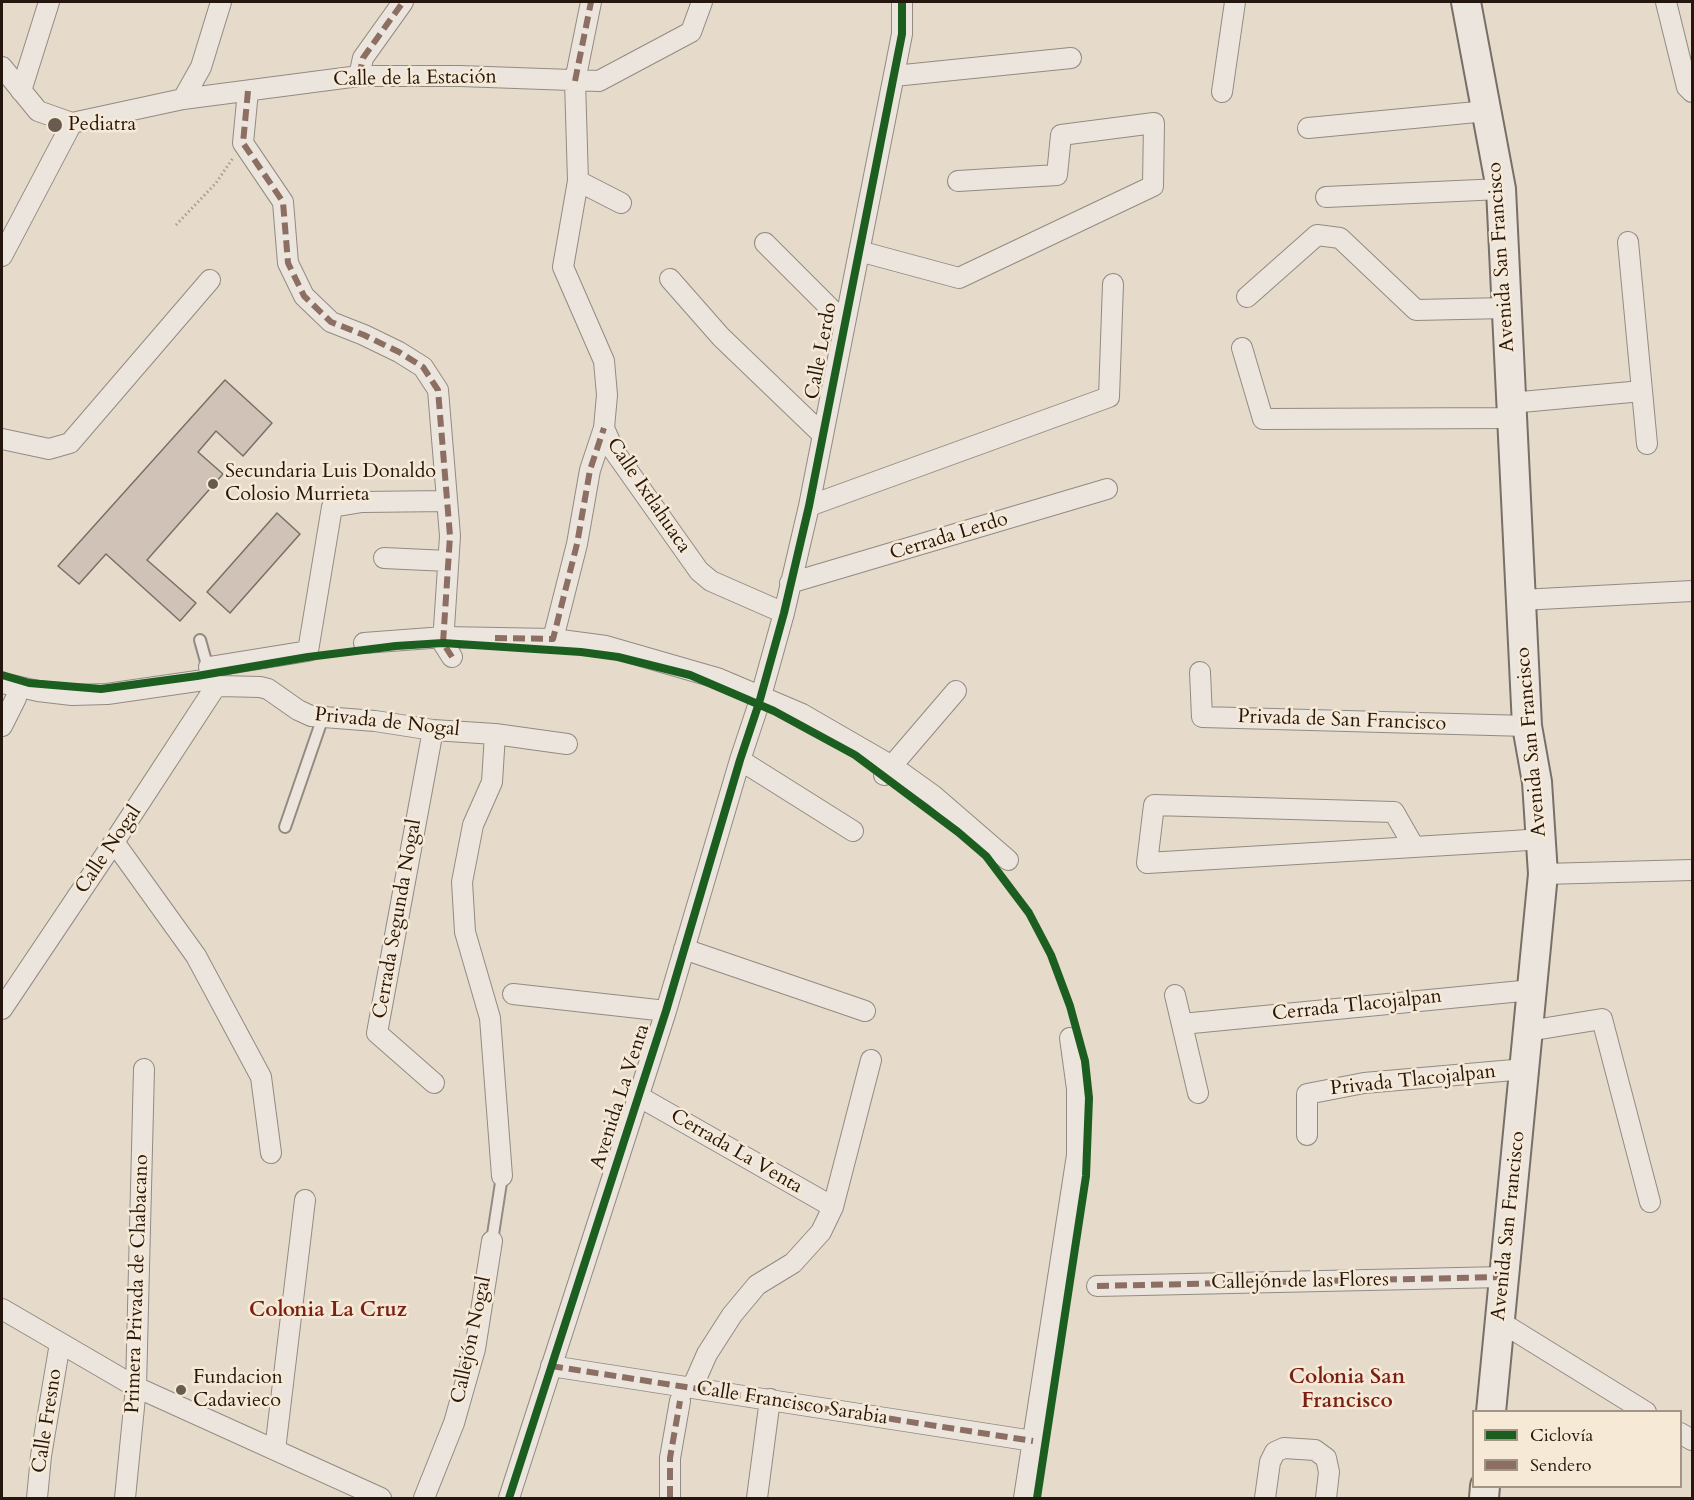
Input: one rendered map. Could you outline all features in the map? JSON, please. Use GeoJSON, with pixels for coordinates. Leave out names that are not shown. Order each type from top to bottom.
{"type":"FeatureCollection","features":[{"type":"Feature","properties":{"kind":"street"},"geometry":{"type":"LineString","coordinates":[[21,91],[50,2]]}},
{"type":"Feature","properties":{"kind":"street"},"geometry":{"type":"LineString","coordinates":[[183,99],[201,67],[221,2]]}},
{"type":"Feature","properties":{"kind":"street"},"geometry":{"type":"LineString","coordinates":[[359,76],[363,58],[404,2]]}},
{"type":"Feature","properties":{"kind":"street","name":"Calle Ixtlahuaca"},"geometry":{"type":"LineString","coordinates":[[591,2],[575,81],[578,181],[563,267],[604,361],[607,396],[604,428],[614,451],[699,571],[711,580],[784,613]]}},
{"type":"Feature","properties":{"kind":"street","name":"Calle de la Estación"},"geometry":{"type":"LineString","coordinates":[[72,123],[183,99],[359,76],[460,76],[599,81],[691,32],[702,2]]}},
{"type":"Feature","properties":{"kind":"street","name":"Calle Lerdo"},"geometry":{"type":"LineString","coordinates":[[760,700],[784,613],[809,506],[902,34],[902,2]]}},
{"type":"Feature","properties":{"kind":"street"},"geometry":{"type":"LineString","coordinates":[[1222,92],[1235,2]]}},
{"type":"Feature","properties":{"kind":"street","name":"Avenida San Francisco"},"geometry":{"type":"LineString","coordinates":[[1466,2],[1501,189],[1506,308],[1518,407],[1521,600],[1527,726],[1537,782],[1527,840],[1543,874],[1491,1410]]}},
{"type":"Feature","properties":{"kind":"street"},"geometry":{"type":"LineString","coordinates":[[1666,2],[1687,87],[1692,92]]}},
{"type":"Feature","properties":{"kind":"street"},"geometry":{"type":"LineString","coordinates":[[894,76],[1071,58]]}},
{"type":"Feature","properties":{"kind":"street"},"geometry":{"type":"LineString","coordinates":[[2,67],[38,111],[72,123],[2,256]]}},
{"type":"Feature","properties":{"kind":"street"},"geometry":{"type":"LineString","coordinates":[[248,91],[243,144],[283,202],[288,263],[304,296],[331,322],[372,339],[423,367],[438,390],[450,536],[443,643],[452,657]]}},
{"type":"Feature","properties":{"kind":"street"},"geometry":{"type":"LineString","coordinates":[[1308,128],[1487,111]]}},
{"type":"Feature","properties":{"kind":"street"},"geometry":{"type":"LineString","coordinates":[[859,251],[959,278],[1153,186],[1154,123],[1061,135],[1057,175],[958,181]]}},
{"type":"Feature","properties":{"kind":"street"},"geometry":{"type":"LineString","coordinates":[[578,181],[621,203]]}},
{"type":"Feature","properties":{"kind":"street"},"geometry":{"type":"LineString","coordinates":[[1326,197],[1501,189]]}},
{"type":"Feature","properties":{"kind":"street"},"geometry":{"type":"LineString","coordinates":[[1246,297],[1317,235],[1340,238],[1416,310],[1506,308]]}},
{"type":"Feature","properties":{"kind":"street"},"geometry":{"type":"LineString","coordinates":[[1628,242],[1647,444]]}},
{"type":"Feature","properties":{"kind":"street"},"geometry":{"type":"LineString","coordinates":[[765,243],[845,323]]}},
{"type":"Feature","properties":{"kind":"street"},"geometry":{"type":"LineString","coordinates":[[670,279],[721,337],[823,435]]}},
{"type":"Feature","properties":{"kind":"street"},"geometry":{"type":"LineString","coordinates":[[2,439],[49,449],[70,443],[210,280]]}},
{"type":"Feature","properties":{"kind":"street"},"geometry":{"type":"LineString","coordinates":[[809,506],[1109,396],[1113,284]]}},
{"type":"Feature","properties":{"kind":"street"},"geometry":{"type":"LineString","coordinates":[[1242,348],[1263,419],[1518,407],[1642,391]]}},
{"type":"Feature","properties":{"kind":"street"},"geometry":{"type":"LineString","coordinates":[[553,639],[577,544],[590,470],[604,428]]}},
{"type":"Feature","properties":{"kind":"street","name":"Cerrada Lerdo"},"geometry":{"type":"LineString","coordinates":[[790,584],[1107,489]]}},
{"type":"Feature","properties":{"kind":"street"},"geometry":{"type":"LineString","coordinates":[[2,683],[38,691],[107,694],[211,679],[308,651],[332,507],[362,502],[447,501]]}},
{"type":"Feature","properties":{"kind":"street"},"geometry":{"type":"LineString","coordinates":[[384,558],[448,561]]}},
{"type":"Feature","properties":{"kind":"street"},"geometry":{"type":"LineString","coordinates":[[1521,600],[1692,591]]}},
{"type":"Feature","properties":{"kind":"street"},"geometry":{"type":"LineString","coordinates":[[364,643],[444,637],[553,639],[606,646],[717,678],[760,700],[802,714],[888,771],[934,796],[1008,860]]}},
{"type":"Feature","properties":{"kind":"street","name":"Privada de San Francisco"},"geometry":{"type":"LineString","coordinates":[[1200,672],[1202,717],[1527,726]]}},
{"type":"Feature","properties":{"kind":"street","name":"Privada de Nogal"},"geometry":{"type":"LineString","coordinates":[[211,679],[220,686],[268,689],[304,714],[567,744]]}},
{"type":"Feature","properties":{"kind":"street","name":"Calle Nogal"},"geometry":{"type":"LineString","coordinates":[[2,1009],[114,842],[211,679]]}},
{"type":"Feature","properties":{"kind":"street"},"geometry":{"type":"LineString","coordinates":[[888,771],[956,691]]}},
{"type":"Feature","properties":{"kind":"street"},"geometry":{"type":"LineString","coordinates":[[2,726],[16,698]]}},
{"type":"Feature","properties":{"kind":"street","name":"Avenida La Venta"},"geometry":{"type":"LineString","coordinates":[[509,1498],[666,1011],[760,700]]}},
{"type":"Feature","properties":{"kind":"street","name":"Cerrada Segunda Nogal"},"geometry":{"type":"LineString","coordinates":[[433,730],[377,1032],[434,1083]]}},
{"type":"Feature","properties":{"kind":"street"},"geometry":{"type":"LineString","coordinates":[[495,734],[492,782],[473,825],[462,882],[465,932],[490,1018],[502,1176]]}},
{"type":"Feature","properties":{"kind":"street"},"geometry":{"type":"LineString","coordinates":[[740,760],[853,831]]}},
{"type":"Feature","properties":{"kind":"street"},"geometry":{"type":"LineString","coordinates":[[1414,847],[1394,812],[1154,805],[1147,863],[1402,848],[1527,840]]}},
{"type":"Feature","properties":{"kind":"street"},"geometry":{"type":"LineString","coordinates":[[114,842],[196,956],[261,1077],[271,1153]]}},
{"type":"Feature","properties":{"kind":"street"},"geometry":{"type":"LineString","coordinates":[[1543,874],[1692,870]]}},
{"type":"Feature","properties":{"kind":"street"},"geometry":{"type":"LineString","coordinates":[[684,949],[865,1011]]}},
{"type":"Feature","properties":{"kind":"street","name":"Cerrada Tlacojalpan"},"geometry":{"type":"LineString","coordinates":[[1182,1024],[1533,990]]}},
{"type":"Feature","properties":{"kind":"street"},"geometry":{"type":"LineString","coordinates":[[513,994],[666,1011]]}},
{"type":"Feature","properties":{"kind":"street"},"geometry":{"type":"LineString","coordinates":[[1175,995],[1198,1093]]}},
{"type":"Feature","properties":{"kind":"street"},"geometry":{"type":"LineString","coordinates":[[1528,1031],[1602,1019],[1650,1202]]}},
{"type":"Feature","properties":{"kind":"street"},"geometry":{"type":"LineString","coordinates":[[1024,1498],[1077,1155],[1077,1089],[1070,1038]]}},
{"type":"Feature","properties":{"kind":"street"},"geometry":{"type":"LineString","coordinates":[[670,1498],[670,1458],[686,1395],[707,1354],[732,1315],[757,1285],[794,1263],[821,1232],[833,1208],[871,1060]]}},
{"type":"Feature","properties":{"kind":"street","name":"Primera Privada de Chabacano"},"geometry":{"type":"LineString","coordinates":[[125,1498],[136,1387],[144,1069]]}},
{"type":"Feature","properties":{"kind":"street","name":"Privada Tlacojalpan"},"geometry":{"type":"LineString","coordinates":[[1307,1135],[1306,1094],[1364,1083],[1525,1069]]}},
{"type":"Feature","properties":{"kind":"street","name":"Cerrada La Venta"},"geometry":{"type":"LineString","coordinates":[[639,1096],[833,1208]]}},
{"type":"Feature","properties":{"kind":"street"},"geometry":{"type":"LineString","coordinates":[[275,1450],[305,1200]]}},
{"type":"Feature","properties":{"kind":"street","name":"Callejón Nogal"},"geometry":{"type":"LineString","coordinates":[[424,1498],[454,1423],[475,1349],[492,1241]]}},
{"type":"Feature","properties":{"kind":"street","name":"Callejón de las Flores"},"geometry":{"type":"LineString","coordinates":[[1097,1286],[1503,1277]]}},
{"type":"Feature","properties":{"kind":"street"},"geometry":{"type":"LineString","coordinates":[[2,1309],[136,1387],[381,1498]]}},
{"type":"Feature","properties":{"kind":"street"},"geometry":{"type":"LineString","coordinates":[[1499,1321],[1643,1410]]}},
{"type":"Feature","properties":{"kind":"street","name":"Calle Fresno"},"geometry":{"type":"LineString","coordinates":[[37,1498],[41,1456],[60,1343]]}},
{"type":"Feature","properties":{"kind":"street","name":"Calle Francisco Sarabia"},"geometry":{"type":"LineString","coordinates":[[551,1366],[686,1395],[770,1400],[1033,1441]]}},
{"type":"Feature","properties":{"kind":"street"},"geometry":{"type":"LineString","coordinates":[[757,1498],[770,1400]]}},
{"type":"Feature","properties":{"kind":"street"},"geometry":{"type":"LineString","coordinates":[[1265,1498],[1270,1462],[1275,1452],[1284,1448],[1315,1450],[1326,1458],[1329,1472],[1326,1498]]}},
{"type":"Feature","properties":{"kind":"lane"},"geometry":{"type":"LineString","coordinates":[[200,640],[211,679]]}},
{"type":"Feature","properties":{"kind":"lane"},"geometry":{"type":"LineString","coordinates":[[285,827],[323,717]]}},
{"type":"Feature","properties":{"kind":"lane","name":"Callejón Nogal"},"geometry":{"type":"LineString","coordinates":[[492,1241],[502,1176]]}},
{"type":"Feature","properties":{"kind":"path"},"geometry":{"type":"LineString","coordinates":[[176,225],[216,183],[243,144]]}},
{"type":"Feature","properties":{"kind":"building"},"geometry":{"type":"Polygon","coordinates":[[[225,380],[272,423],[243,456],[216,431],[198,452],[223,474],[147,560],[196,603],[180,621],[106,554],[79,584],[58,566],[225,380]]]}},
{"type":"Feature","properties":{"kind":"building"},"geometry":{"type":"Polygon","coordinates":[[[277,513],[300,534],[230,613],[207,592],[277,513]]]}},
{"type":"Feature","properties":{"kind":"marked path"},"geometry":{"type":"LineString","coordinates":[[359,76],[363,58],[403,2]]}},
{"type":"Feature","properties":{"kind":"marked path"},"geometry":{"type":"LineString","coordinates":[[575,81],[591,2]]}},
{"type":"Feature","properties":{"kind":"marked path"},"geometry":{"type":"LineString","coordinates":[[248,91],[243,143],[283,202],[288,263],[304,296],[331,322],[399,352],[423,367],[438,390],[450,536],[443,643],[452,657]]}},
{"type":"Feature","properties":{"kind":"marked path"},"geometry":{"type":"LineString","coordinates":[[495,638],[553,639],[577,544],[590,470],[604,428]]}},
{"type":"Feature","properties":{"kind":"marked path"},"geometry":{"type":"LineString","coordinates":[[1097,1286],[1503,1277]]}},
{"type":"Feature","properties":{"kind":"marked path"},"geometry":{"type":"LineString","coordinates":[[551,1366],[1033,1441]]}},
{"type":"Feature","properties":{"kind":"marked path"},"geometry":{"type":"LineString","coordinates":[[670,1498],[670,1458],[680,1401]]}},
{"type":"Feature","properties":{"kind":"cycle path"},"geometry":{"type":"LineString","coordinates":[[509,1498],[666,1011],[784,613],[809,506],[902,34],[902,2]]}},
{"type":"Feature","properties":{"kind":"cycle path"},"geometry":{"type":"LineString","coordinates":[[2,675],[29,683],[101,689],[197,676],[308,657],[396,646],[443,643],[581,652],[618,657],[690,675],[774,711],[855,755],[958,832],[986,856],[1029,913],[1051,955],[1070,1006],[1085,1061],[1089,1098],[1086,1176],[1037,1498]]}},
{"type":"Feature","properties":{"kind":"place","name":"Pediatra"},"geometry":{"type":"Point","coordinates":[55,125]}},
{"type":"Feature","properties":{"kind":"place","name":"Secundaria Luis Donaldo Colosio Murrieta"},"geometry":{"type":"Point","coordinates":[213,484]}},
{"type":"Feature","properties":{"kind":"place","name":"Fundacion Cadavieco"},"geometry":{"type":"Point","coordinates":[181,1390]}},
{"type":"Feature","properties":{"kind":"district","name":"Colonia La Cruz"},"geometry":{"type":"Point","coordinates":[328,1311]}},
{"type":"Feature","properties":{"kind":"district","name":"Colonia San Francisco"},"geometry":{"type":"Point","coordinates":[1347,1390]}}]}
